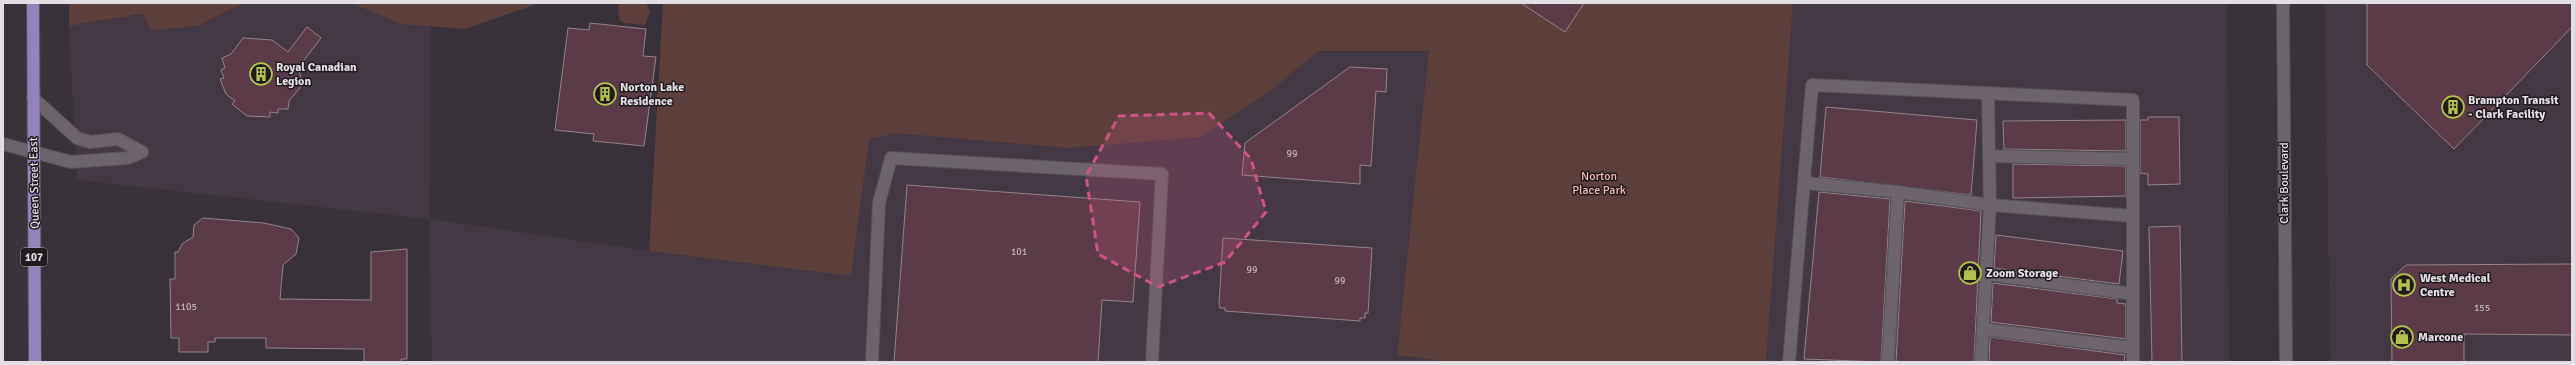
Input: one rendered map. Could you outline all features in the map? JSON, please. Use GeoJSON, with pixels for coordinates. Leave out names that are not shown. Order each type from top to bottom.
{"type":"FeatureCollection","features":[{"type":"Feature","properties":{"kind":"main road","name":"Queen Street East"},"geometry":{"type":"LineString","coordinates":[[33,3],[35,362]]}},
{"type":"Feature","properties":{"kind":"street","name":"Clark Boulevard"},"geometry":{"type":"LineString","coordinates":[[2283,3],[2286,362]]}},
{"type":"Feature","properties":{"kind":"street"},"geometry":{"type":"LineString","coordinates":[[1789,362],[1812,85],[1988,95],[2133,100],[2133,362]]}},
{"type":"Feature","properties":{"kind":"street"},"geometry":{"type":"LineString","coordinates":[[1981,362],[1990,205],[1988,95]]}},
{"type":"Feature","properties":{"kind":"street"},"geometry":{"type":"LineString","coordinates":[[3,144],[71,162],[128,158],[142,152],[118,139],[90,142],[77,138],[33,98]]}},
{"type":"Feature","properties":{"kind":"street"},"geometry":{"type":"LineString","coordinates":[[1989,156],[2133,160]]}},
{"type":"Feature","properties":{"kind":"street"},"geometry":{"type":"LineString","coordinates":[[872,362],[879,203],[891,158],[1162,174],[1152,362]]}},
{"type":"Feature","properties":{"kind":"street"},"geometry":{"type":"LineString","coordinates":[[1805,183],[1898,192],[1990,205],[2133,216]]}},
{"type":"Feature","properties":{"kind":"street"},"geometry":{"type":"LineString","coordinates":[[1888,362],[1898,192]]}},
{"type":"Feature","properties":{"kind":"street"},"geometry":{"type":"LineString","coordinates":[[1986,274],[2133,294]]}},
{"type":"Feature","properties":{"kind":"street"},"geometry":{"type":"LineString","coordinates":[[1983,329],[2133,348]]}},
{"type":"Feature","properties":{"kind":"highlighted area"},"geometry":{"type":"Polygon","coordinates":[[[1209,113],[1251,159],[1266,212],[1225,262],[1158,287],[1098,254],[1086,176],[1119,116],[1209,113]]]}},
{"type":"Feature","properties":{"kind":"shaded area"},"geometry":{"type":"Polygon","coordinates":[[[214,3],[431,3],[430,219],[649,251],[850,275],[872,114],[1278,51],[1430,51],[1397,355],[1452,362],[432,362],[429,219],[77,180],[69,26],[214,3]]]}},
{"type":"Feature","properties":{"kind":"shaded area"},"geometry":{"type":"Polygon","coordinates":[[[1793,3],[2227,3],[2229,362],[1766,362],[1793,3]]]}},
{"type":"Feature","properties":{"kind":"shaded area"},"geometry":{"type":"Polygon","coordinates":[[[2325,3],[2572,3],[2572,362],[2330,362],[2325,3]]]}},
{"type":"Feature","properties":{"kind":"green space"},"geometry":{"type":"Polygon","coordinates":[[[69,3],[243,3],[197,26],[151,30],[142,14],[69,26],[69,3]]]}},
{"type":"Feature","properties":{"kind":"green space"},"geometry":{"type":"Polygon","coordinates":[[[352,3],[539,3],[465,29],[401,24],[352,3]]]}},
{"type":"Feature","properties":{"kind":"green space"},"geometry":{"type":"Polygon","coordinates":[[[620,3],[646,3],[650,12],[645,25],[625,23],[620,20],[618,10],[620,3]]]}},
{"type":"Feature","properties":{"kind":"green space","name":"Norton Place Park"},"geometry":{"type":"Polygon","coordinates":[[[663,3],[1793,3],[1766,362],[1452,362],[1397,355],[1429,51],[1318,51],[1269,92],[1200,137],[1068,148],[896,133],[869,139],[851,276],[649,251],[663,3]]]}},
{"type":"Feature","properties":{"kind":"building"},"geometry":{"type":"Polygon","coordinates":[[[1521,3],[1584,3],[1565,32],[1521,3]]]}},
{"type":"Feature","properties":{"kind":"building","name":"Brampton Transit - Clark Facility"},"geometry":{"type":"Polygon","coordinates":[[[2367,3],[2572,3],[2572,27],[2454,149],[2367,65],[2367,3]]]}},
{"type":"Feature","properties":{"kind":"building","name":"Norton Lake Residence"},"geometry":{"type":"Polygon","coordinates":[[[590,23],[646,29],[643,56],[656,57],[644,146],[593,141],[594,134],[555,130],[568,28],[589,30],[590,23]]]}},
{"type":"Feature","properties":{"kind":"building","name":"Royal Canadian Legion"},"geometry":{"type":"Polygon","coordinates":[[[307,27],[321,38],[298,68],[303,84],[289,101],[288,109],[278,109],[278,113],[270,112],[270,117],[247,116],[232,104],[235,101],[226,94],[220,79],[224,78],[221,70],[225,68],[222,58],[231,54],[243,38],[272,40],[288,52],[307,27]]]}},
{"type":"Feature","properties":{"kind":"building"},"geometry":{"type":"Polygon","coordinates":[[[1350,67],[1387,69],[1386,92],[1376,91],[1371,166],[1360,165],[1360,184],[1242,175],[1245,143],[1350,67]]]}},
{"type":"Feature","properties":{"kind":"building"},"geometry":{"type":"Polygon","coordinates":[[[1826,107],[1977,120],[1971,195],[1820,177],[1826,107]]]}},
{"type":"Feature","properties":{"kind":"building"},"geometry":{"type":"Polygon","coordinates":[[[2148,117],[2179,117],[2180,184],[2148,185],[2148,174],[2140,173],[2140,120],[2148,120],[2148,117]]]}},
{"type":"Feature","properties":{"kind":"building"},"geometry":{"type":"Polygon","coordinates":[[[2126,120],[2126,151],[2004,149],[2003,121],[2126,120]]]}},
{"type":"Feature","properties":{"kind":"building"},"geometry":{"type":"Polygon","coordinates":[[[2013,164],[2126,166],[2126,196],[2013,198],[2013,164]]]}},
{"type":"Feature","properties":{"kind":"building"},"geometry":{"type":"Polygon","coordinates":[[[907,185],[1140,202],[1133,302],[1102,300],[1098,362],[894,362],[907,185]]]}},
{"type":"Feature","properties":{"kind":"building"},"geometry":{"type":"Polygon","coordinates":[[[1819,192],[1890,199],[1881,362],[1804,359],[1819,192]]]}},
{"type":"Feature","properties":{"kind":"building"},"geometry":{"type":"Polygon","coordinates":[[[1905,201],[1981,211],[1974,362],[1896,362],[1905,201]]]}},
{"type":"Feature","properties":{"kind":"building"},"geometry":{"type":"Polygon","coordinates":[[[203,218],[264,223],[291,229],[299,238],[296,254],[283,265],[280,299],[371,300],[371,252],[407,249],[407,359],[401,359],[401,362],[364,362],[364,349],[266,348],[266,338],[215,338],[215,342],[208,342],[208,352],[179,352],[179,338],[171,338],[170,279],[175,279],[175,252],[178,252],[182,244],[193,237],[194,225],[203,218]]]}},
{"type":"Feature","properties":{"kind":"building"},"geometry":{"type":"Polygon","coordinates":[[[2180,226],[2182,362],[2152,362],[2149,227],[2180,226]]]}},
{"type":"Feature","properties":{"kind":"building"},"geometry":{"type":"Polygon","coordinates":[[[1996,235],[2123,251],[2119,284],[1994,268],[1996,235]]]}},
{"type":"Feature","properties":{"kind":"building"},"geometry":{"type":"Polygon","coordinates":[[[1223,238],[1372,248],[1368,313],[1365,313],[1365,318],[1360,318],[1360,321],[1225,311],[1225,308],[1220,308],[1219,304],[1223,238]]]}},
{"type":"Feature","properties":{"kind":"building"},"geometry":{"type":"Polygon","coordinates":[[[2572,264],[2572,335],[2464,334],[2464,362],[2392,362],[2391,279],[2406,265],[2572,264]]]}},
{"type":"Feature","properties":{"kind":"building"},"geometry":{"type":"Polygon","coordinates":[[[1993,283],[2117,299],[2117,303],[2126,304],[2126,339],[1991,322],[1993,283]]]}},
{"type":"Feature","properties":{"kind":"building"},"geometry":{"type":"Polygon","coordinates":[[[1990,337],[2125,355],[2124,362],[1989,362],[1990,337]]]}},
{"type":"Feature","properties":{"kind":"place","name":"Royal Canadian Legion"},"geometry":{"type":"Point","coordinates":[261,74]}},
{"type":"Feature","properties":{"kind":"place","name":"Norton Lake Residence"},"geometry":{"type":"Point","coordinates":[605,94]}},
{"type":"Feature","properties":{"kind":"place","name":"Brampton Transit - Clark Facility"},"geometry":{"type":"Point","coordinates":[2453,107]}},
{"type":"Feature","properties":{"kind":"place","name":"Zoom Storage"},"geometry":{"type":"Point","coordinates":[1970,273]}},
{"type":"Feature","properties":{"kind":"place","name":"West Medical Centre"},"geometry":{"type":"Point","coordinates":[2404,285]}},
{"type":"Feature","properties":{"kind":"place","name":"Marcone"},"geometry":{"type":"Point","coordinates":[2402,337]}}]}
